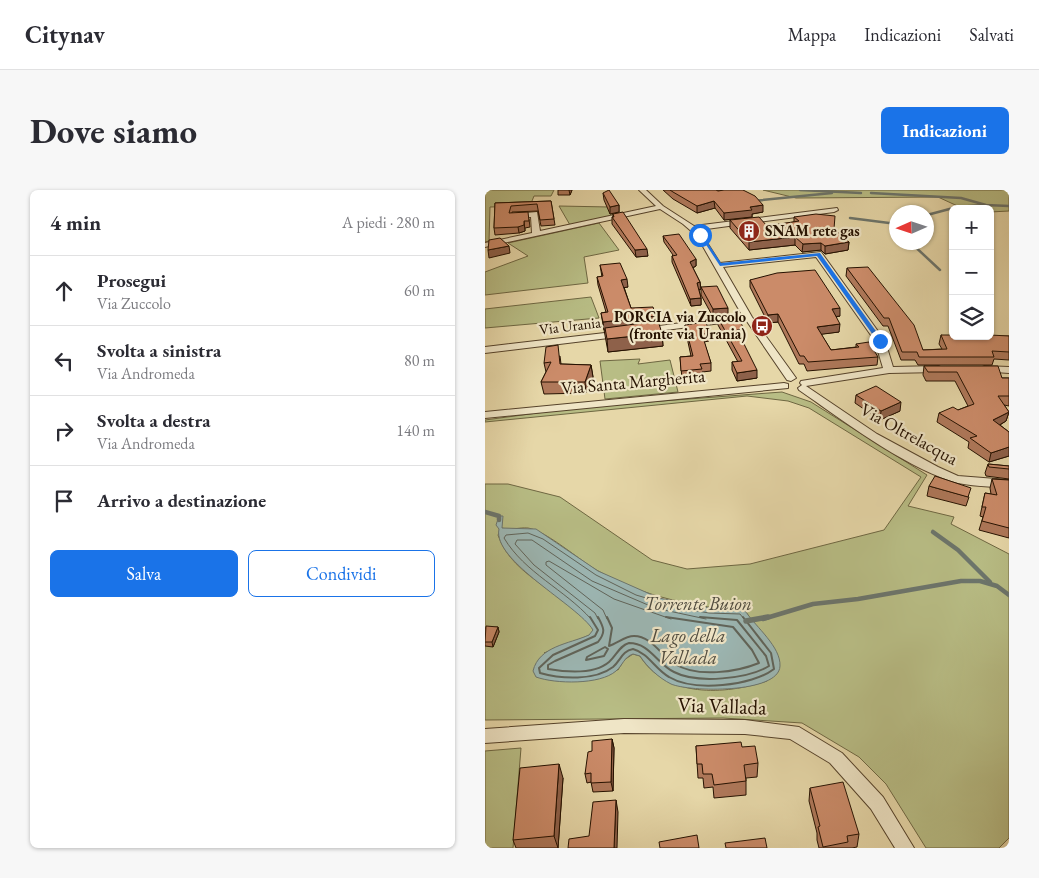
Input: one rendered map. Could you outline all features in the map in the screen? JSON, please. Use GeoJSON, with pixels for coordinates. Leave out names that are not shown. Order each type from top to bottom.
{"type":"FeatureCollection","features":[{"type":"Feature","properties":{"kind":"street"},"geometry":{"type":"LineString","coordinates":[[642,190],[661,207],[694,228],[709,246],[787,382]]}},
{"type":"Feature","properties":{"kind":"street"},"geometry":{"type":"LineString","coordinates":[[485,245],[661,207]]}},
{"type":"Feature","properties":{"kind":"street"},"geometry":{"type":"LineString","coordinates":[[694,228],[835,210]]}},
{"type":"Feature","properties":{"kind":"street"},"geometry":{"type":"LineString","coordinates":[[515,216],[534,214],[536,233]]}},
{"type":"Feature","properties":{"kind":"street"},"geometry":{"type":"LineString","coordinates":[[720,265],[818,254],[880,341],[889,370]]}},
{"type":"Feature","properties":{"kind":"street","name":"Via Urania"},"geometry":{"type":"LineString","coordinates":[[485,350],[748,317]]}},
{"type":"Feature","properties":{"kind":"street"},"geometry":{"type":"LineString","coordinates":[[804,386],[889,370],[945,369]]}},
{"type":"Feature","properties":{"kind":"street"},"geometry":{"type":"LineString","coordinates":[[971,369],[1009,370]]}},
{"type":"Feature","properties":{"kind":"street","name":"Via Santa Margherita"},"geometry":{"type":"LineString","coordinates":[[485,415],[787,382],[790,390],[804,386]]}},
{"type":"Feature","properties":{"kind":"street","name":"Via Oltrelacqua"},"geometry":{"type":"LineString","coordinates":[[804,386],[873,436],[934,470],[956,479],[1009,484]]}},
{"type":"Feature","properties":{"kind":"street","name":"Via Vallada"},"geometry":{"type":"LineString","coordinates":[[485,736],[625,726],[745,727],[793,732],[836,758],[877,803],[905,848]]}},
{"type":"Feature","properties":{"kind":"green space"},"geometry":{"type":"Polygon","coordinates":[[[485,190],[554,190],[551,196],[534,196],[530,206],[490,207],[489,241],[485,242],[485,190]]]}},
{"type":"Feature","properties":{"kind":"green space"},"geometry":{"type":"Polygon","coordinates":[[[763,190],[1009,190],[1009,211],[994,212],[994,205],[955,205],[938,197],[796,198],[763,190]]]}},
{"type":"Feature","properties":{"kind":"green space"},"geometry":{"type":"Polygon","coordinates":[[[559,206],[610,207],[619,214],[570,225],[559,206]]]}},
{"type":"Feature","properties":{"kind":"green space"},"geometry":{"type":"Polygon","coordinates":[[[599,223],[619,250],[584,257],[588,283],[485,295],[485,272],[528,256],[508,243],[599,223]]]}},
{"type":"Feature","properties":{"kind":"green space"},"geometry":{"type":"Polygon","coordinates":[[[591,297],[599,318],[485,328],[485,309],[591,297]]]}},
{"type":"Feature","properties":{"kind":"green space"},"geometry":{"type":"Polygon","coordinates":[[[640,359],[638,364],[670,360],[678,392],[605,399],[600,361],[640,359]]]}},
{"type":"Feature","properties":{"kind":"green space"},"geometry":{"type":"Polygon","coordinates":[[[782,392],[811,402],[927,475],[908,506],[954,517],[951,524],[1009,554],[1009,838],[999,848],[926,848],[886,784],[859,757],[802,723],[723,718],[485,720],[485,484],[508,484],[560,497],[652,560],[687,569],[750,564],[884,530],[921,477],[809,408],[788,401],[747,396],[485,422],[485,420],[582,407],[782,392]],[[502,528],[498,535],[505,550],[516,564],[571,606],[594,631],[590,635],[544,653],[618,670],[624,660],[633,654],[640,656],[651,670],[665,680],[697,690],[733,689],[767,681],[752,621],[746,612],[689,604],[635,588],[600,572],[536,530],[528,528],[502,528]]]}},
{"type":"Feature","properties":{"kind":"green space"},"geometry":{"type":"Polygon","coordinates":[[[521,748],[513,848],[485,848],[485,751],[521,748]]]}},
{"type":"Feature","properties":{"kind":"water","name":"Lago della Vallada"},"geometry":{"type":"Polygon","coordinates":[[[499,516],[503,516],[502,528],[536,529],[598,571],[659,598],[710,608],[741,609],[746,612],[777,652],[780,666],[776,675],[765,682],[750,686],[713,689],[681,687],[662,679],[640,656],[633,654],[616,671],[609,676],[599,679],[565,682],[536,677],[533,671],[541,656],[556,647],[589,635],[593,630],[571,608],[538,582],[509,555],[500,542],[499,529],[496,525],[499,516]]]}},
{"type":"Feature","properties":{"kind":"building"},"geometry":{"type":"Polygon","coordinates":[[[609,190],[619,205],[610,207],[603,193],[609,190]]]}},
{"type":"Feature","properties":{"kind":"building"},"geometry":{"type":"Polygon","coordinates":[[[670,190],[743,190],[755,196],[763,205],[750,207],[752,210],[724,213],[714,201],[697,206],[670,190]]]}},
{"type":"Feature","properties":{"kind":"building"},"geometry":{"type":"Polygon","coordinates":[[[551,201],[554,219],[540,220],[537,204],[511,206],[509,213],[528,212],[529,221],[524,221],[524,225],[518,227],[494,228],[495,203],[551,201]]]}},
{"type":"Feature","properties":{"kind":"building"},"geometry":{"type":"Polygon","coordinates":[[[623,212],[647,249],[635,250],[612,217],[614,217],[613,214],[623,212]]]}},
{"type":"Feature","properties":{"kind":"building"},"geometry":{"type":"Polygon","coordinates":[[[816,214],[835,216],[834,229],[849,242],[825,246],[821,243],[803,244],[795,237],[749,242],[730,220],[759,217],[767,226],[799,221],[794,217],[816,214]]]}},
{"type":"Feature","properties":{"kind":"building"},"geometry":{"type":"Polygon","coordinates":[[[679,234],[696,259],[690,262],[700,282],[697,283],[701,298],[690,299],[672,256],[677,255],[663,236],[679,234]]]}},
{"type":"Feature","properties":{"kind":"building"},"geometry":{"type":"Polygon","coordinates":[[[500,238],[509,246],[488,250],[489,240],[500,238]]]}},
{"type":"Feature","properties":{"kind":"building"},"geometry":{"type":"Polygon","coordinates":[[[620,263],[627,279],[621,280],[631,308],[653,307],[656,316],[603,322],[601,313],[608,312],[597,277],[603,276],[600,265],[620,263]]]}},
{"type":"Feature","properties":{"kind":"building"},"geometry":{"type":"Polygon","coordinates":[[[868,267],[914,325],[923,350],[947,349],[941,335],[949,335],[949,340],[994,340],[994,335],[1009,336],[1009,352],[992,351],[994,357],[919,357],[917,352],[902,352],[889,318],[884,318],[847,268],[868,267]]]}},
{"type":"Feature","properties":{"kind":"building"},"geometry":{"type":"Polygon","coordinates":[[[815,270],[840,308],[832,309],[840,324],[817,327],[831,350],[859,347],[856,344],[869,342],[878,357],[808,362],[804,356],[800,356],[778,314],[768,315],[750,280],[777,273],[815,270]]]}},
{"type":"Feature","properties":{"kind":"building"},"geometry":{"type":"Polygon","coordinates":[[[717,286],[728,308],[713,309],[701,287],[717,286]]]}},
{"type":"Feature","properties":{"kind":"building"},"geometry":{"type":"Polygon","coordinates":[[[738,317],[744,329],[737,330],[757,370],[737,373],[732,362],[742,361],[718,318],[738,317]]]}},
{"type":"Feature","properties":{"kind":"building"},"geometry":{"type":"Polygon","coordinates":[[[658,321],[662,333],[607,339],[605,328],[658,321]]]}},
{"type":"Feature","properties":{"kind":"building"},"geometry":{"type":"Polygon","coordinates":[[[706,322],[709,333],[702,334],[711,363],[700,364],[702,369],[681,371],[680,357],[693,356],[685,325],[706,322]]]}},
{"type":"Feature","properties":{"kind":"building"},"geometry":{"type":"Polygon","coordinates":[[[558,345],[560,364],[591,365],[585,382],[541,382],[551,362],[544,363],[546,347],[558,345]]]}},
{"type":"Feature","properties":{"kind":"building"},"geometry":{"type":"Polygon","coordinates":[[[924,366],[998,366],[1002,378],[1009,378],[1009,396],[998,396],[1009,412],[993,420],[1009,432],[1009,447],[991,453],[970,438],[977,436],[939,413],[953,407],[958,410],[974,404],[957,372],[928,372],[924,366]]]}},
{"type":"Feature","properties":{"kind":"building"},"geometry":{"type":"Polygon","coordinates":[[[876,386],[901,402],[881,411],[856,395],[876,386]]]}},
{"type":"Feature","properties":{"kind":"building"},"geometry":{"type":"Polygon","coordinates":[[[988,464],[1009,466],[1009,469],[989,467],[988,464]]]}},
{"type":"Feature","properties":{"kind":"building"},"geometry":{"type":"Polygon","coordinates":[[[935,476],[971,488],[968,497],[929,486],[935,476]]]}},
{"type":"Feature","properties":{"kind":"building"},"geometry":{"type":"Polygon","coordinates":[[[992,479],[1009,480],[1009,528],[982,521],[986,507],[982,507],[985,493],[997,495],[992,479]]]}},
{"type":"Feature","properties":{"kind":"building"},"geometry":{"type":"Polygon","coordinates":[[[486,626],[498,627],[492,642],[485,642],[486,626]]]}},
{"type":"Feature","properties":{"kind":"building"},"geometry":{"type":"Polygon","coordinates":[[[612,739],[611,782],[591,783],[591,773],[585,774],[588,752],[592,751],[592,741],[612,739]]]}},
{"type":"Feature","properties":{"kind":"building"},"geometry":{"type":"Polygon","coordinates":[[[741,742],[742,747],[755,746],[758,763],[744,765],[746,781],[714,785],[712,774],[703,774],[702,764],[697,764],[696,746],[741,742]]]}},
{"type":"Feature","properties":{"kind":"building"},"geometry":{"type":"Polygon","coordinates":[[[559,764],[554,836],[513,840],[520,768],[559,764]]]}},
{"type":"Feature","properties":{"kind":"building"},"geometry":{"type":"Polygon","coordinates":[[[843,782],[859,834],[847,836],[848,842],[823,847],[818,827],[820,826],[810,788],[843,782]]]}},
{"type":"Feature","properties":{"kind":"building"},"geometry":{"type":"Polygon","coordinates":[[[616,800],[614,848],[568,848],[569,839],[589,836],[593,802],[616,800]]]}},
{"type":"Feature","properties":{"kind":"building"},"geometry":{"type":"Polygon","coordinates":[[[697,835],[699,848],[660,848],[659,842],[697,835]]]}},
{"type":"Feature","properties":{"kind":"building"},"geometry":{"type":"Polygon","coordinates":[[[765,838],[767,848],[726,848],[725,843],[765,838]]]}},
{"type":"Feature","properties":{"kind":"waterway"},"geometry":{"type":"LineString","coordinates":[[800,190],[861,193]]}},
{"type":"Feature","properties":{"kind":"waterway"},"geometry":{"type":"LineString","coordinates":[[753,201],[832,193]]}},
{"type":"Feature","properties":{"kind":"waterway"},"geometry":{"type":"LineString","coordinates":[[871,193],[961,198],[986,205],[1009,206]]}},
{"type":"Feature","properties":{"kind":"waterway"},"geometry":{"type":"LineString","coordinates":[[934,213],[949,209]]}},
{"type":"Feature","properties":{"kind":"waterway"},"geometry":{"type":"LineString","coordinates":[[850,218],[889,223]]}},
{"type":"Feature","properties":{"kind":"waterway"},"geometry":{"type":"LineString","coordinates":[[919,250],[940,270]]}},
{"type":"Feature","properties":{"kind":"waterway","name":"Torrente Buion"},"geometry":{"type":"LineString","coordinates":[[485,512],[499,516],[499,520]]}},
{"type":"Feature","properties":{"kind":"waterway"},"geometry":{"type":"LineString","coordinates":[[933,532],[958,550],[990,582]]}},
{"type":"Feature","properties":{"kind":"waterway","name":"Torrente Buion"},"geometry":{"type":"LineString","coordinates":[[763,619],[813,604],[858,599],[961,581],[980,581],[997,586],[1009,595]]}},
{"type":"Feature","properties":{"kind":"waterway","name":"Torrente Buion"},"geometry":{"type":"LineString","coordinates":[[746,621],[768,617]]}},
{"type":"Feature","properties":{"kind":"place","name":"SNAM rete gas"},"geometry":{"type":"Point","coordinates":[749,231]}},
{"type":"Feature","properties":{"kind":"place","name":"PORCIA via Zuccolo (fronte via Urania)"},"geometry":{"type":"Point","coordinates":[762,326]}},
{"type":"Feature","properties":{"kind":"route"},"geometry":{"type":"LineString","coordinates":[[700,235],[720,265],[818,254],[880,341]]}}]}
